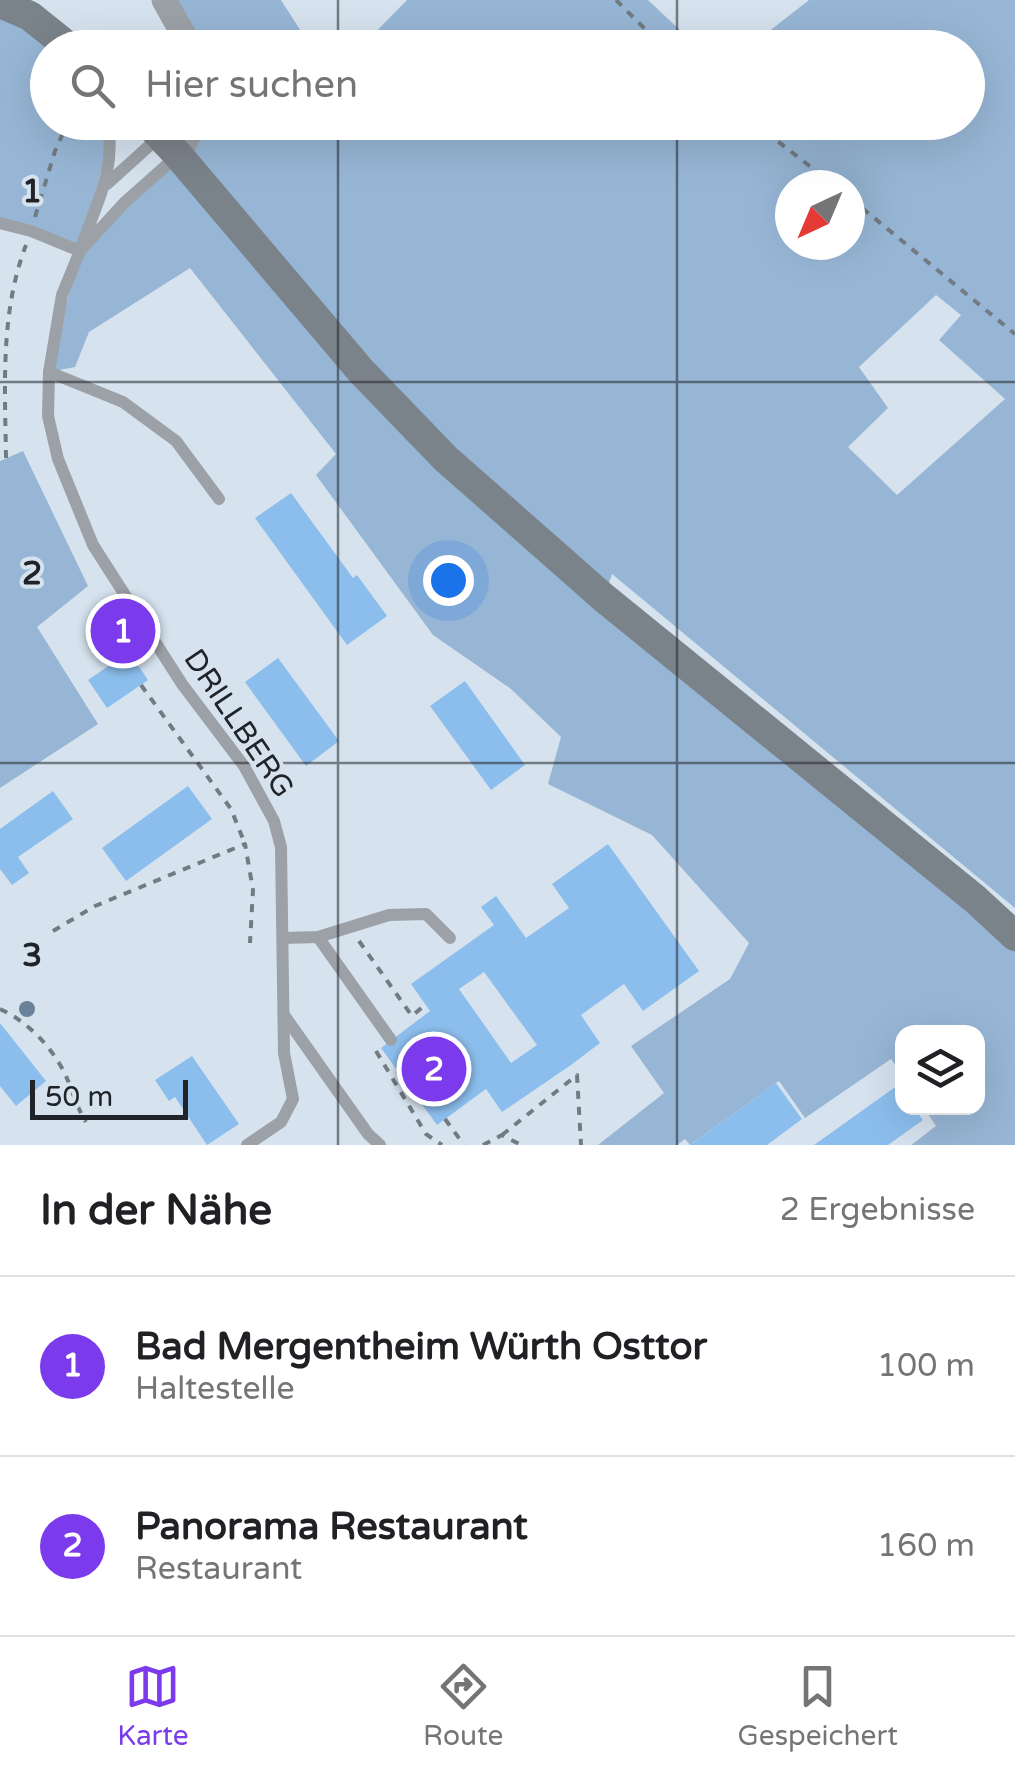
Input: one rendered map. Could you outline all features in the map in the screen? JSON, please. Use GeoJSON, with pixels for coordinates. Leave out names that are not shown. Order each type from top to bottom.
{"type":"FeatureCollection","features":[{"type":"Feature","properties":{"kind":"main road"},"geometry":{"type":"LineString","coordinates":[[0,4],[30,16],[48,30]]}},
{"type":"Feature","properties":{"kind":"main road"},"geometry":{"type":"LineString","coordinates":[[164,140],[360,371],[446,459],[604,598],[976,899],[1015,936]]}},
{"type":"Feature","properties":{"kind":"street"},"geometry":{"type":"LineString","coordinates":[[164,0],[182,30]]}},
{"type":"Feature","properties":{"kind":"lane"},"geometry":{"type":"LineString","coordinates":[[30,16],[38,30]]}},
{"type":"Feature","properties":{"kind":"lane"},"geometry":{"type":"LineString","coordinates":[[0,224],[31,231],[80,251],[107,184],[109,140]]}},
{"type":"Feature","properties":{"kind":"lane"},"geometry":{"type":"LineString","coordinates":[[107,184],[160,140]]}},
{"type":"Feature","properties":{"kind":"lane","name":"DRILLBERG"},"geometry":{"type":"LineString","coordinates":[[161,140],[124,203],[80,251],[62,295],[48,372],[48,416],[54,444],[93,545],[182,684],[244,766],[274,821],[282,847],[282,1014],[284,1054],[293,1099],[282,1122],[247,1145]]}},
{"type":"Feature","properties":{"kind":"lane"},"geometry":{"type":"LineString","coordinates":[[48,372],[123,402],[176,441],[219,499]]}},
{"type":"Feature","properties":{"kind":"lane"},"geometry":{"type":"LineString","coordinates":[[283,938],[318,937],[388,915],[426,914],[450,938]]}},
{"type":"Feature","properties":{"kind":"lane"},"geometry":{"type":"LineString","coordinates":[[318,937],[391,1040]]}},
{"type":"Feature","properties":{"kind":"lane"},"geometry":{"type":"LineString","coordinates":[[282,1014],[368,1134],[380,1145]]}},
{"type":"Feature","properties":{"kind":"path"},"geometry":{"type":"LineString","coordinates":[[616,0],[646,30]]}},
{"type":"Feature","properties":{"kind":"path"},"geometry":{"type":"LineString","coordinates":[[6,458],[4,373],[8,313],[17,266],[60,140]]}},
{"type":"Feature","properties":{"kind":"path"},"geometry":{"type":"LineString","coordinates":[[775,140],[814,170]]}},
{"type":"Feature","properties":{"kind":"path"},"geometry":{"type":"LineString","coordinates":[[865,210],[1015,334]]}},
{"type":"Feature","properties":{"kind":"path"},"geometry":{"type":"LineString","coordinates":[[141,685],[231,809],[245,844],[252,890],[250,943]]}},
{"type":"Feature","properties":{"kind":"path"},"geometry":{"type":"LineString","coordinates":[[54,931],[95,906],[245,844]]}},
{"type":"Feature","properties":{"kind":"path"},"geometry":{"type":"LineString","coordinates":[[337,932],[357,938],[412,1016],[423,1006],[426,1014]]}},
{"type":"Feature","properties":{"kind":"path"},"geometry":{"type":"LineString","coordinates":[[0,1009],[39,1037],[59,1062],[86,1122]]}},
{"type":"Feature","properties":{"kind":"path"},"geometry":{"type":"LineString","coordinates":[[373,1046],[426,1134],[442,1145]]}},
{"type":"Feature","properties":{"kind":"path"},"geometry":{"type":"LineString","coordinates":[[571,1065],[577,1074],[581,1145]]}},
{"type":"Feature","properties":{"kind":"path"},"geometry":{"type":"LineString","coordinates":[[483,1145],[502,1135],[577,1074]]}},
{"type":"Feature","properties":{"kind":"path"},"geometry":{"type":"LineString","coordinates":[[445,1119],[464,1145]]}},
{"type":"Feature","properties":{"kind":"path"},"geometry":{"type":"LineString","coordinates":[[502,1135],[520,1145]]}},
{"type":"Feature","properties":{"kind":"shaded area"},"geometry":{"type":"Polygon","coordinates":[[[0,0],[30,31],[30,140],[109,140],[81,248],[178,155],[186,140],[985,140],[985,30],[771,30],[809,0],[1015,0],[1015,908],[612,574],[604,598],[1015,936],[1015,1145],[911,1145],[936,1126],[929,1115],[985,1115],[985,1025],[895,1025],[895,1065],[891,1059],[805,1118],[779,1081],[690,1145],[685,1139],[677,1145],[598,1145],[664,1093],[631,1046],[730,979],[749,943],[652,835],[548,784],[561,737],[511,689],[433,635],[316,475],[336,454],[190,268],[89,332],[75,367],[49,372],[80,251],[0,223],[0,0]],[[936,295],[859,367],[888,408],[848,447],[897,495],[1005,399],[939,340],[961,315],[936,295]]]}},
{"type":"Feature","properties":{"kind":"shaded area"},"geometry":{"type":"Polygon","coordinates":[[[164,0],[281,0],[300,30],[181,30],[164,0]]]}},
{"type":"Feature","properties":{"kind":"shaded area"},"geometry":{"type":"Polygon","coordinates":[[[407,0],[648,0],[680,30],[378,30],[407,0]]]}},
{"type":"Feature","properties":{"kind":"shaded area"},"geometry":{"type":"Polygon","coordinates":[[[23,451],[88,586],[37,627],[98,724],[0,788],[0,461],[23,451]]]}},
{"type":"Feature","properties":{"kind":"building"},"geometry":{"type":"Polygon","coordinates":[[[291,493],[353,578],[357,575],[387,616],[347,645],[255,518],[291,493]]]}},
{"type":"Feature","properties":{"kind":"building"},"geometry":{"type":"Polygon","coordinates":[[[129,652],[148,680],[107,708],[88,680],[129,652]]]}},
{"type":"Feature","properties":{"kind":"building"},"geometry":{"type":"Polygon","coordinates":[[[278,658],[339,741],[306,766],[245,682],[278,658]]]}},
{"type":"Feature","properties":{"kind":"building"},"geometry":{"type":"Polygon","coordinates":[[[465,681],[525,765],[491,790],[430,706],[465,681]]]}},
{"type":"Feature","properties":{"kind":"building"},"geometry":{"type":"Polygon","coordinates":[[[188,786],[212,819],[126,881],[102,848],[188,786]]]}},
{"type":"Feature","properties":{"kind":"building"},"geometry":{"type":"Polygon","coordinates":[[[53,791],[73,819],[18,857],[29,873],[12,885],[0,869],[0,829],[53,791]]]}},
{"type":"Feature","properties":{"kind":"building"},"geometry":{"type":"Polygon","coordinates":[[[608,844],[699,971],[643,1011],[624,984],[581,1015],[600,1043],[571,1065],[502,1112],[486,1089],[437,1125],[381,1048],[430,1011],[411,984],[494,925],[481,907],[496,896],[526,938],[569,908],[552,884],[608,844]],[[484,972],[459,989],[511,1063],[537,1045],[484,972]]]}},
{"type":"Feature","properties":{"kind":"building"},"geometry":{"type":"Polygon","coordinates":[[[0,1023],[46,1081],[16,1106],[0,1086],[0,1023]]]}},
{"type":"Feature","properties":{"kind":"building"},"geometry":{"type":"Polygon","coordinates":[[[192,1056],[239,1124],[207,1145],[175,1097],[169,1101],[155,1080],[192,1056]]]}},
{"type":"Feature","properties":{"kind":"building"},"geometry":{"type":"Polygon","coordinates":[[[776,1083],[802,1119],[767,1145],[690,1145],[776,1083]]]}},
{"type":"Feature","properties":{"kind":"building"},"geometry":{"type":"Polygon","coordinates":[[[895,1087],[895,1115],[919,1115],[923,1120],[888,1145],[814,1145],[895,1087]]]}},
{"type":"Feature","properties":{"kind":"place","name":"Bad Mergentheim Würth Osttor"},"geometry":{"type":"Point","coordinates":[123,631]}},
{"type":"Feature","properties":{"kind":"place","name":"Panorama Restaurant"},"geometry":{"type":"Point","coordinates":[434,1069]}}]}
